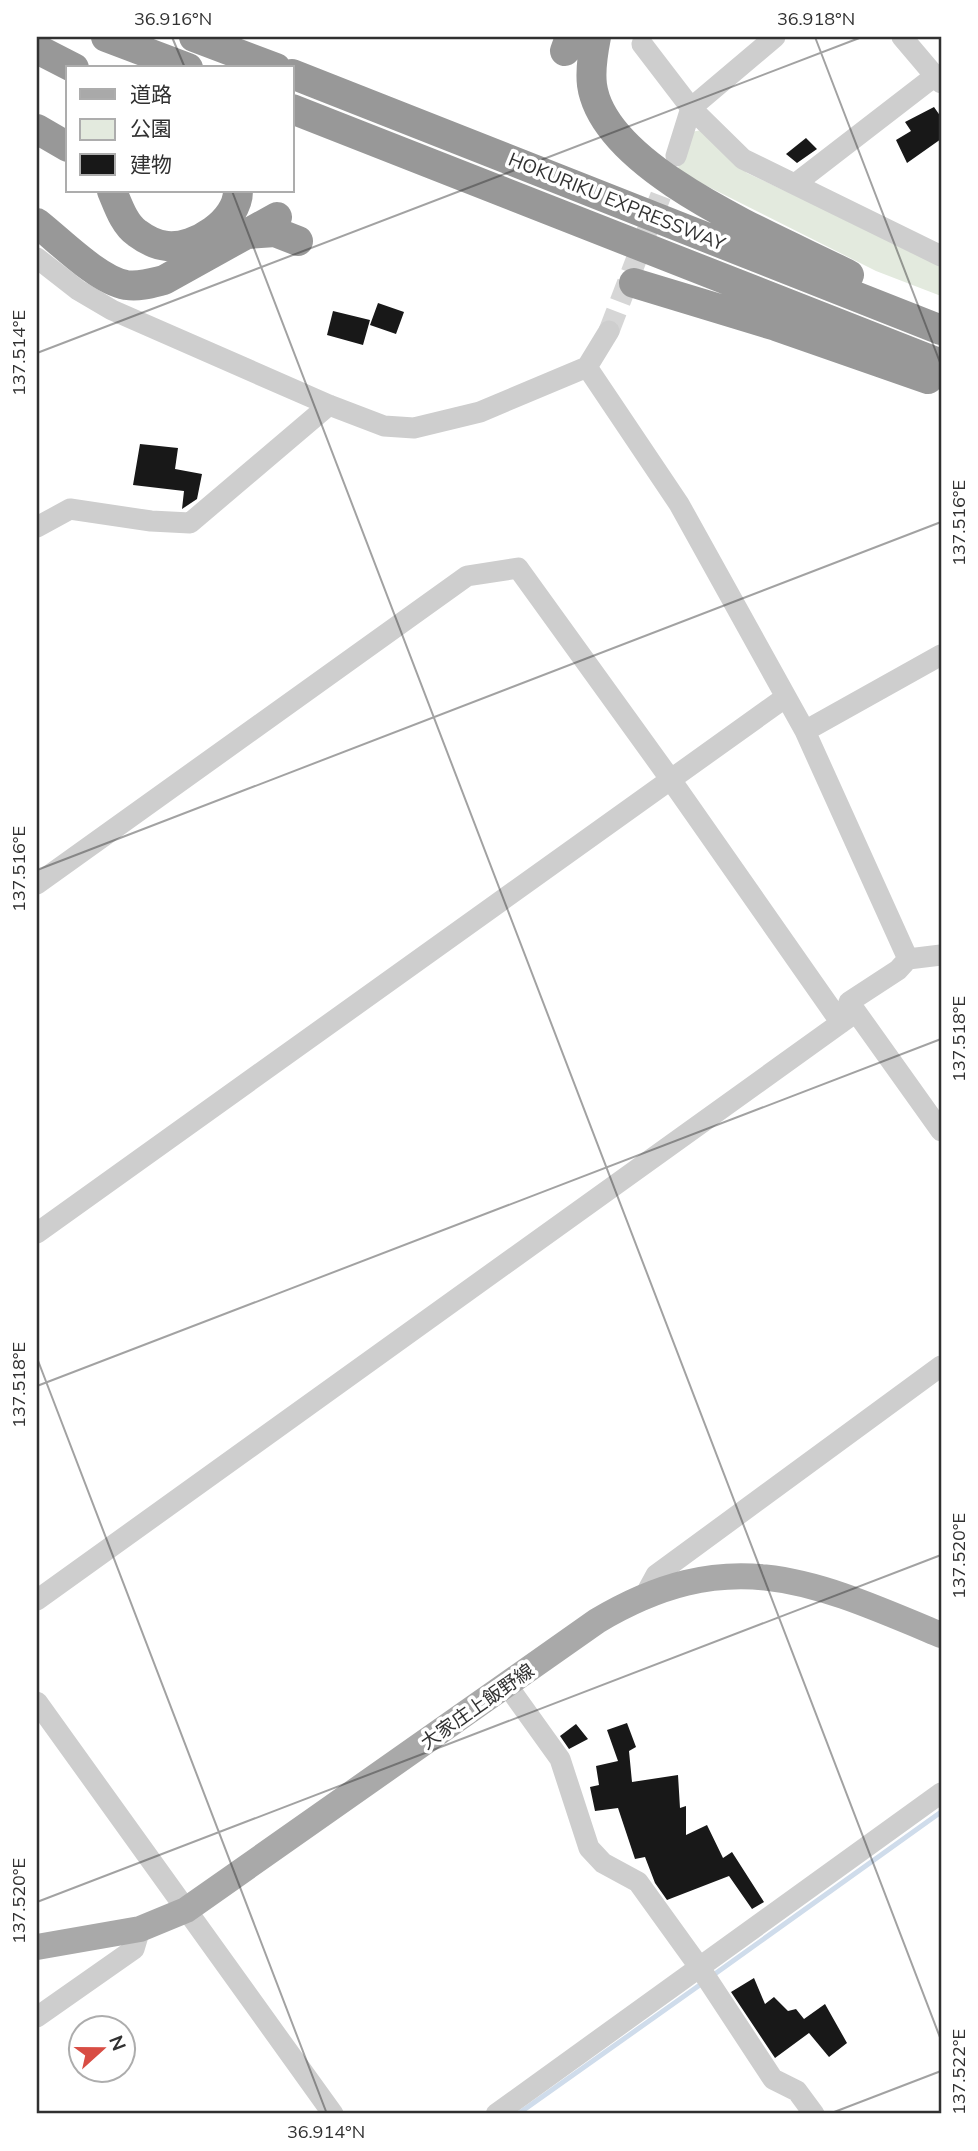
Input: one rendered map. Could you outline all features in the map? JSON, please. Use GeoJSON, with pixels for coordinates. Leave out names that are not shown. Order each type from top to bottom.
{"type":"FeatureCollection","features":[{"type":"Feature","properties":{"kind":"highway"},"geometry":{"type":"LineString","coordinates":[[106,37],[183,66]]}},
{"type":"Feature","properties":{"kind":"highway"},"geometry":{"type":"LineString","coordinates":[[194,37],[271,66]]}},
{"type":"Feature","properties":{"kind":"highway"},"geometry":{"type":"LineString","coordinates":[[596,37],[591,67],[592,86],[597,103],[620,137],[648,166],[696,196],[864,282],[941,317]]}},
{"type":"Feature","properties":{"kind":"highway"},"geometry":{"type":"LineString","coordinates":[[37,49],[70,66]]}},
{"type":"Feature","properties":{"kind":"highway","name":"HOKURIKU EXPRESSWAY"},"geometry":{"type":"LineString","coordinates":[[294,75],[941,330]]}},
{"type":"Feature","properties":{"kind":"highway","name":"HOKURIKU EXPRESSWAY"},"geometry":{"type":"LineString","coordinates":[[294,110],[941,364]]}},
{"type":"Feature","properties":{"kind":"highway"},"geometry":{"type":"LineString","coordinates":[[37,128],[66,146]]}},
{"type":"Feature","properties":{"kind":"highway"},"geometry":{"type":"LineString","coordinates":[[113,192],[134,232],[166,246],[183,245],[221,224],[232,213],[238,200],[238,192]]}},
{"type":"Feature","properties":{"kind":"highway"},"geometry":{"type":"LineString","coordinates":[[37,223],[103,275],[125,285],[145,285],[164,279],[277,217]]}},
{"type":"Feature","properties":{"kind":"highway"},"geometry":{"type":"LineString","coordinates":[[246,234],[275,232],[298,242]]}},
{"type":"Feature","properties":{"kind":"highway"},"geometry":{"type":"LineString","coordinates":[[634,284],[763,321],[941,384]]}},
{"type":"Feature","properties":{"kind":"main road","name":"大家庄上飯野線"},"geometry":{"type":"LineString","coordinates":[[37,1947],[140,1929],[186,1910],[597,1621],[644,1597],[671,1587],[721,1577],[748,1576],[795,1581],[835,1591],[941,1635]]}},
{"type":"Feature","properties":{"kind":"street"},"geometry":{"type":"LineString","coordinates":[[676,156],[691,108],[775,37]]}},
{"type":"Feature","properties":{"kind":"street"},"geometry":{"type":"LineString","coordinates":[[795,184],[938,79],[902,37]]}},
{"type":"Feature","properties":{"kind":"street"},"geometry":{"type":"LineString","coordinates":[[642,44],[691,108],[743,159],[941,256]]}},
{"type":"Feature","properties":{"kind":"street"},"geometry":{"type":"LineString","coordinates":[[37,258],[112,310],[329,405],[384,426],[414,428],[480,412],[587,367],[609,331]]}},
{"type":"Feature","properties":{"kind":"street"},"geometry":{"type":"LineString","coordinates":[[587,367],[679,504],[805,731],[908,960]]}},
{"type":"Feature","properties":{"kind":"street"},"geometry":{"type":"LineString","coordinates":[[37,527],[70,509],[150,522],[190,523],[329,405]]}},
{"type":"Feature","properties":{"kind":"street"},"geometry":{"type":"LineString","coordinates":[[37,884],[467,576],[518,568],[849,1018],[941,1131]]}},
{"type":"Feature","properties":{"kind":"street"},"geometry":{"type":"LineString","coordinates":[[805,731],[941,655]]}},
{"type":"Feature","properties":{"kind":"street"},"geometry":{"type":"LineString","coordinates":[[37,1233],[786,697]]}},
{"type":"Feature","properties":{"kind":"street"},"geometry":{"type":"LineString","coordinates":[[849,1018],[849,1002],[898,970],[908,960],[941,955]]}},
{"type":"Feature","properties":{"kind":"street"},"geometry":{"type":"LineString","coordinates":[[37,1600],[849,1018]]}},
{"type":"Feature","properties":{"kind":"street"},"geometry":{"type":"LineString","coordinates":[[644,1597],[656,1575],[941,1366]]}},
{"type":"Feature","properties":{"kind":"street"},"geometry":{"type":"LineString","coordinates":[[506,1685],[560,1759],[589,1848],[603,1863],[638,1882],[700,1968],[773,2078],[797,2091],[814,2114]]}},
{"type":"Feature","properties":{"kind":"street"},"geometry":{"type":"LineString","coordinates":[[37,1702],[332,2114]]}},
{"type":"Feature","properties":{"kind":"street"},"geometry":{"type":"LineString","coordinates":[[496,2114],[941,1793]]}},
{"type":"Feature","properties":{"kind":"street"},"geometry":{"type":"LineString","coordinates":[[37,2017],[134,1949],[140,1929]]}},
{"type":"Feature","properties":{"kind":"green space"},"geometry":{"type":"Polygon","coordinates":[[[702,130],[747,173],[941,264],[941,296],[876,271],[677,171],[691,132],[702,130]]]}},
{"type":"Feature","properties":{"kind":"building"},"geometry":{"type":"Polygon","coordinates":[[[934,107],[941,117],[941,139],[907,163],[896,140],[911,131],[905,122],[934,107]]]}},
{"type":"Feature","properties":{"kind":"building"},"geometry":{"type":"Polygon","coordinates":[[[806,138],[817,149],[797,163],[786,154],[806,138]]]}},
{"type":"Feature","properties":{"kind":"building"},"geometry":{"type":"Polygon","coordinates":[[[378,303],[404,312],[396,334],[370,325],[378,303]]]}},
{"type":"Feature","properties":{"kind":"building"},"geometry":{"type":"Polygon","coordinates":[[[333,311],[370,320],[363,345],[327,335],[333,311]]]}},
{"type":"Feature","properties":{"kind":"building"},"geometry":{"type":"Polygon","coordinates":[[[140,444],[178,448],[175,469],[202,474],[197,499],[182,509],[184,491],[133,485],[140,444]]]}},
{"type":"Feature","properties":{"kind":"building"},"geometry":{"type":"Polygon","coordinates":[[[627,1723],[636,1747],[629,1751],[632,1782],[678,1775],[680,1808],[686,1806],[686,1835],[707,1825],[723,1858],[732,1852],[764,1902],[752,1909],[729,1876],[667,1900],[655,1883],[645,1857],[635,1859],[618,1808],[595,1811],[590,1787],[599,1785],[596,1766],[618,1761],[607,1730],[627,1723]]]}},
{"type":"Feature","properties":{"kind":"building"},"geometry":{"type":"Polygon","coordinates":[[[576,1724],[588,1739],[569,1749],[560,1736],[576,1724]]]}},
{"type":"Feature","properties":{"kind":"building"},"geometry":{"type":"Polygon","coordinates":[[[754,1978],[765,2004],[774,1997],[788,2011],[796,2009],[804,2019],[825,2004],[847,2043],[829,2057],[809,2033],[775,2058],[731,1992],[754,1978]]]}},
{"type":"Feature","properties":{"kind":"waterway"},"geometry":{"type":"LineString","coordinates":[[712,1976],[941,1812]]}},
{"type":"Feature","properties":{"kind":"waterway"},"geometry":{"type":"LineString","coordinates":[[518,2114],[704,1982]]}},
{"type":"Feature","properties":{"kind":"tunnel"},"geometry":{"type":"LineString","coordinates":[[609,331],[672,166]]}}]}
